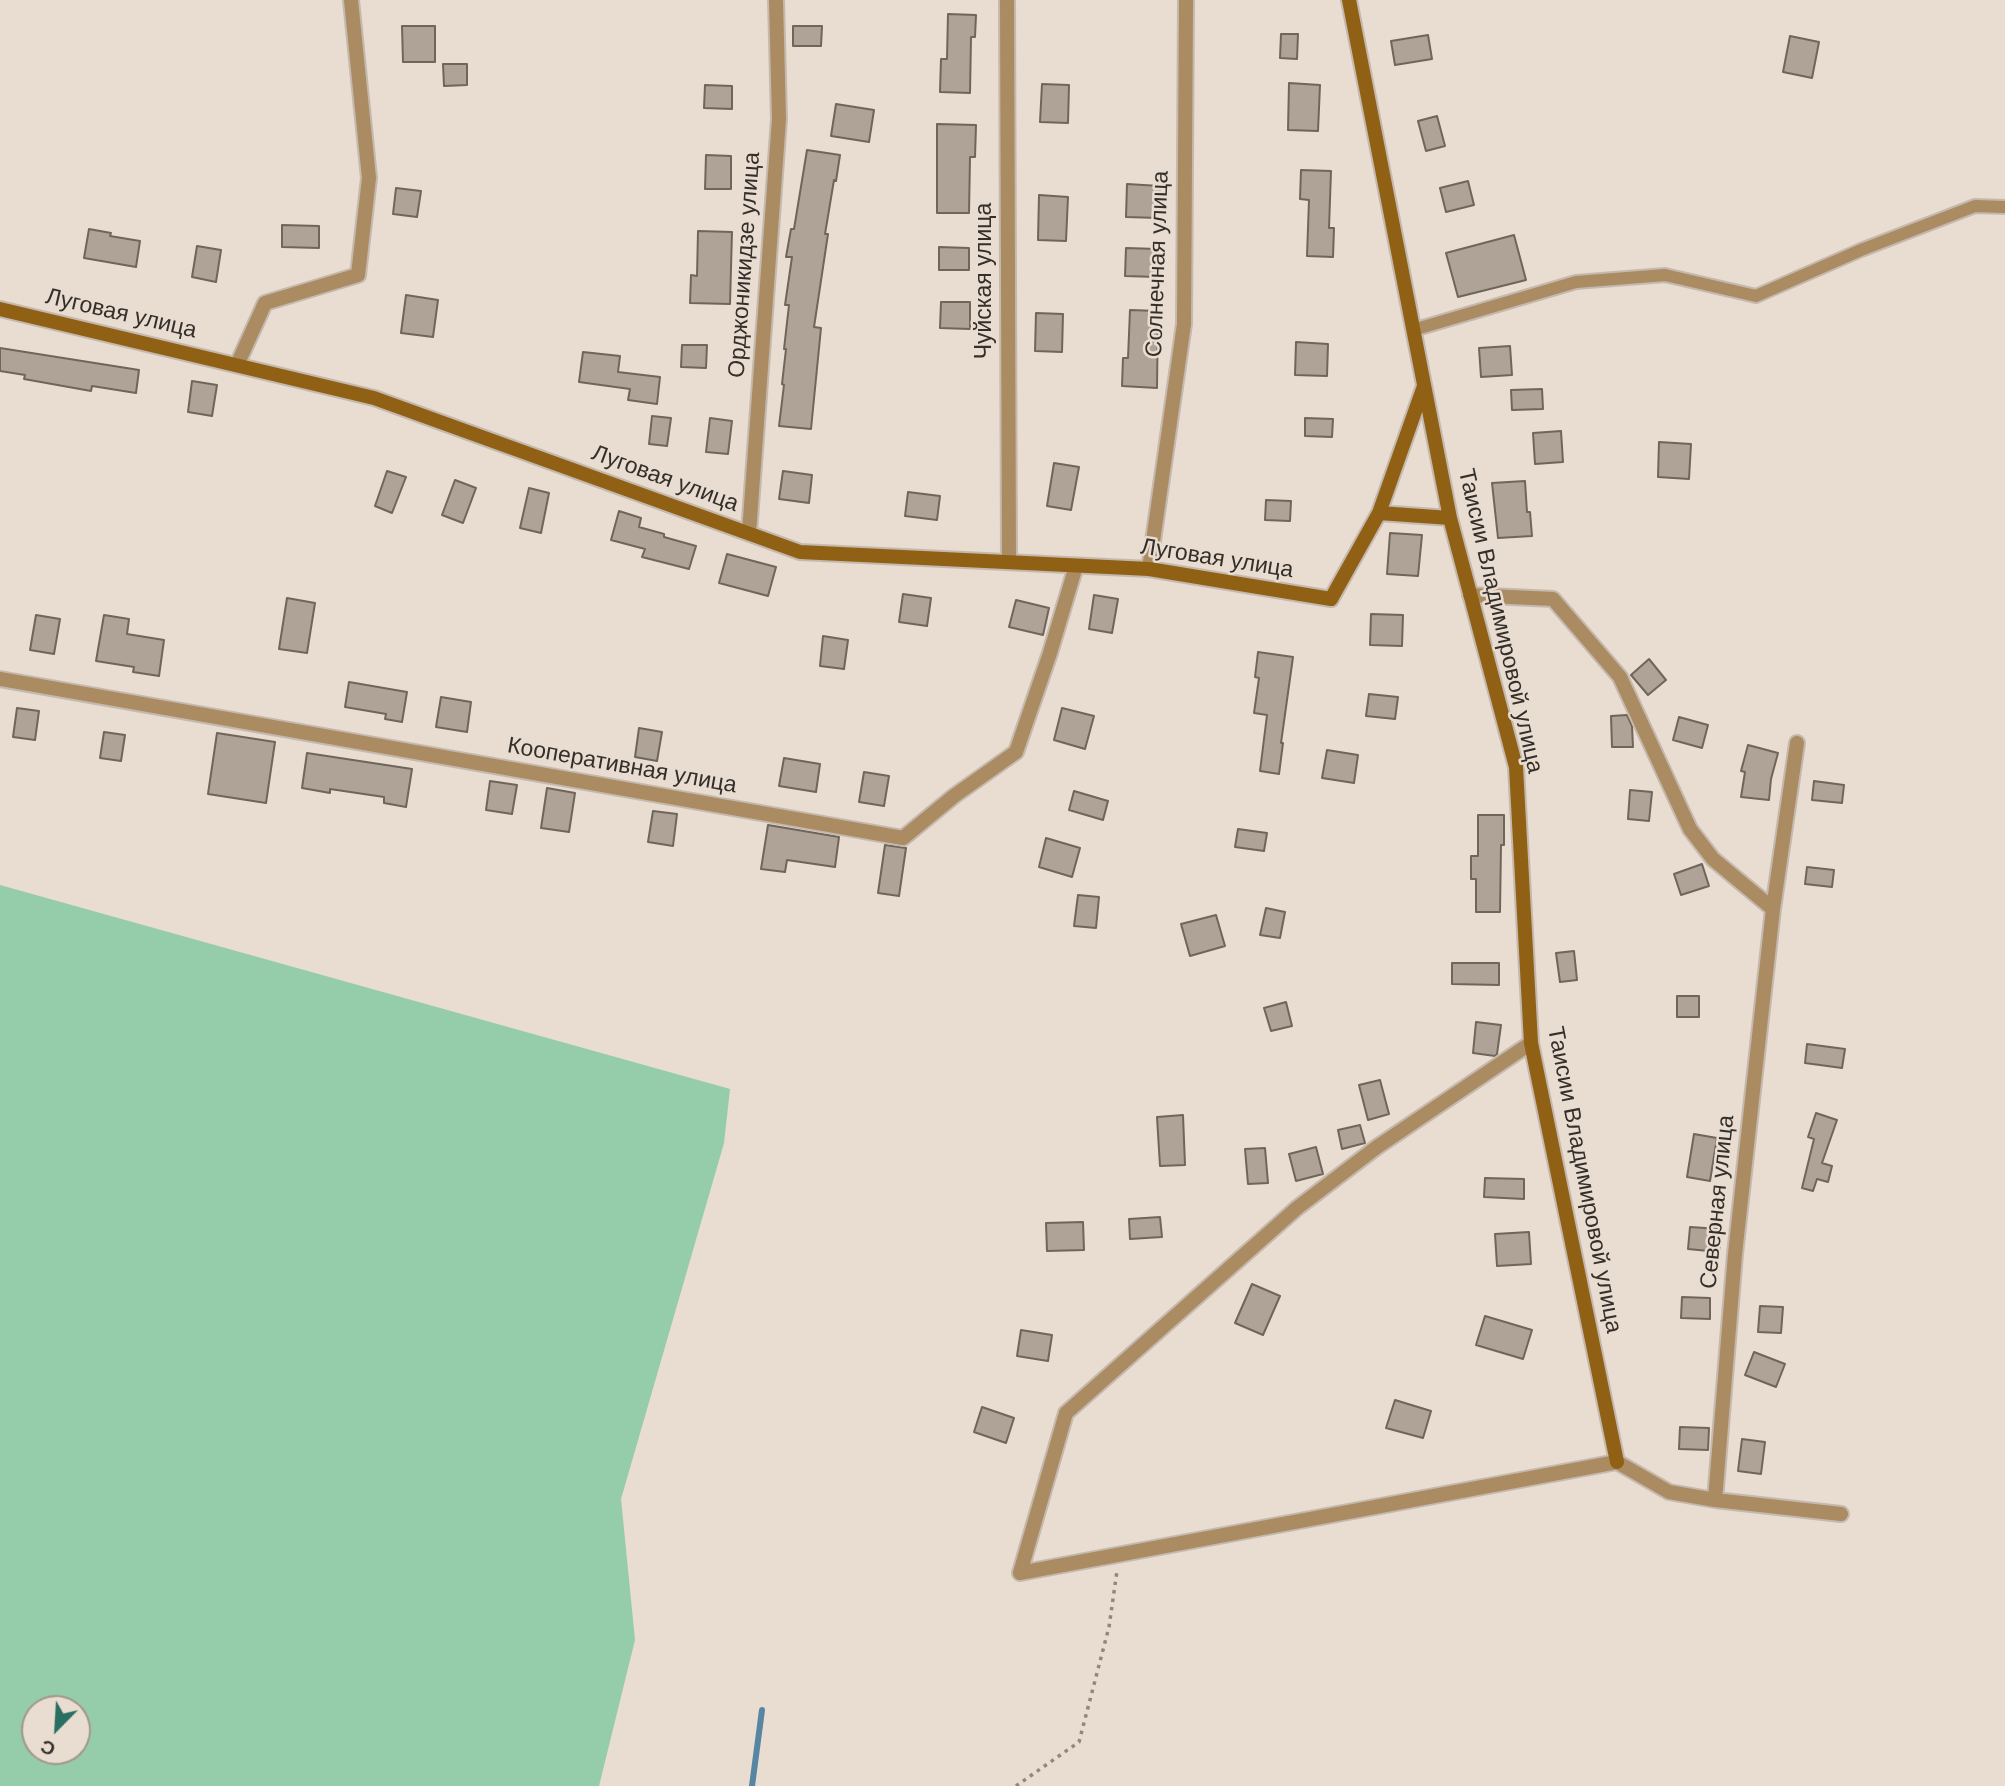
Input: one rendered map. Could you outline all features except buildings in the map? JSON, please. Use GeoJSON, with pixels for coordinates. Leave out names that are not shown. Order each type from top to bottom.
{"type":"FeatureCollection","features":[{"type":"Feature","properties":{"kind":"street"},"geometry":{"type":"LineString","coordinates":[[237,365],[265,303],[358,275],[369,178],[351,0]]}},
{"type":"Feature","properties":{"kind":"street","name":"Орджоникидзе улица"},"geometry":{"type":"LineString","coordinates":[[749,533],[779,119],[776,0]]}},
{"type":"Feature","properties":{"kind":"street","name":"Чуйская улица"},"geometry":{"type":"LineString","coordinates":[[1007,0],[1009,562]]}},
{"type":"Feature","properties":{"kind":"street","name":"Солнечная улица"},"geometry":{"type":"LineString","coordinates":[[1149,569],[1184,324],[1186,0]]}},
{"type":"Feature","properties":{"kind":"street","name":"Таисии Владимировой улица"},"geometry":{"type":"LineString","coordinates":[[1349,0],[1450,518],[1516,767],[1531,1043],[1617,1462]]}},
{"type":"Feature","properties":{"kind":"street","name":"Луговая улица"},"geometry":{"type":"LineString","coordinates":[[0,309],[374,398],[800,552],[1149,569],[1331,599],[1379,513]]}},
{"type":"Feature","properties":{"kind":"street"},"geometry":{"type":"LineString","coordinates":[[1424,386],[1379,513],[1450,518]]}},
{"type":"Feature","properties":{"kind":"street","name":"Кооперативная улица"},"geometry":{"type":"LineString","coordinates":[[0,679],[903,838],[954,796],[1016,752],[1076,566]]}},
{"type":"Feature","properties":{"kind":"street"},"geometry":{"type":"LineString","coordinates":[[1470,595],[1553,599],[1620,677],[1690,829],[1713,859],[1773,909]]}},
{"type":"Feature","properties":{"kind":"street","name":"Северная улица"},"geometry":{"type":"LineString","coordinates":[[1715,1500],[1735,1254],[1773,909],[1797,743]]}},
{"type":"Feature","properties":{"kind":"street"},"geometry":{"type":"LineString","coordinates":[[1531,1043],[1377,1147],[1297,1208],[1066,1413],[1020,1573],[1617,1462],[1669,1492],[1841,1514]]}},
{"type":"Feature","properties":{"kind":"lane"},"geometry":{"type":"LineString","coordinates":[[1413,330],[1576,282],[1665,275],[1756,296],[1861,250],[1975,206],[2005,207]]}},
{"type":"Feature","properties":{"kind":"path"},"geometry":{"type":"LineString","coordinates":[[1016,1786],[1079,1742],[1109,1627],[1120,1555]]}},
{"type":"Feature","properties":{"kind":"green space"},"geometry":{"type":"Polygon","coordinates":[[[0,885],[730,1089],[724,1143],[621,1499],[635,1640],[599,1786],[0,1786],[0,885]]]}},
{"type":"Feature","properties":{"kind":"waterway"},"geometry":{"type":"LineString","coordinates":[[752,1786],[762,1710]]}}]}
